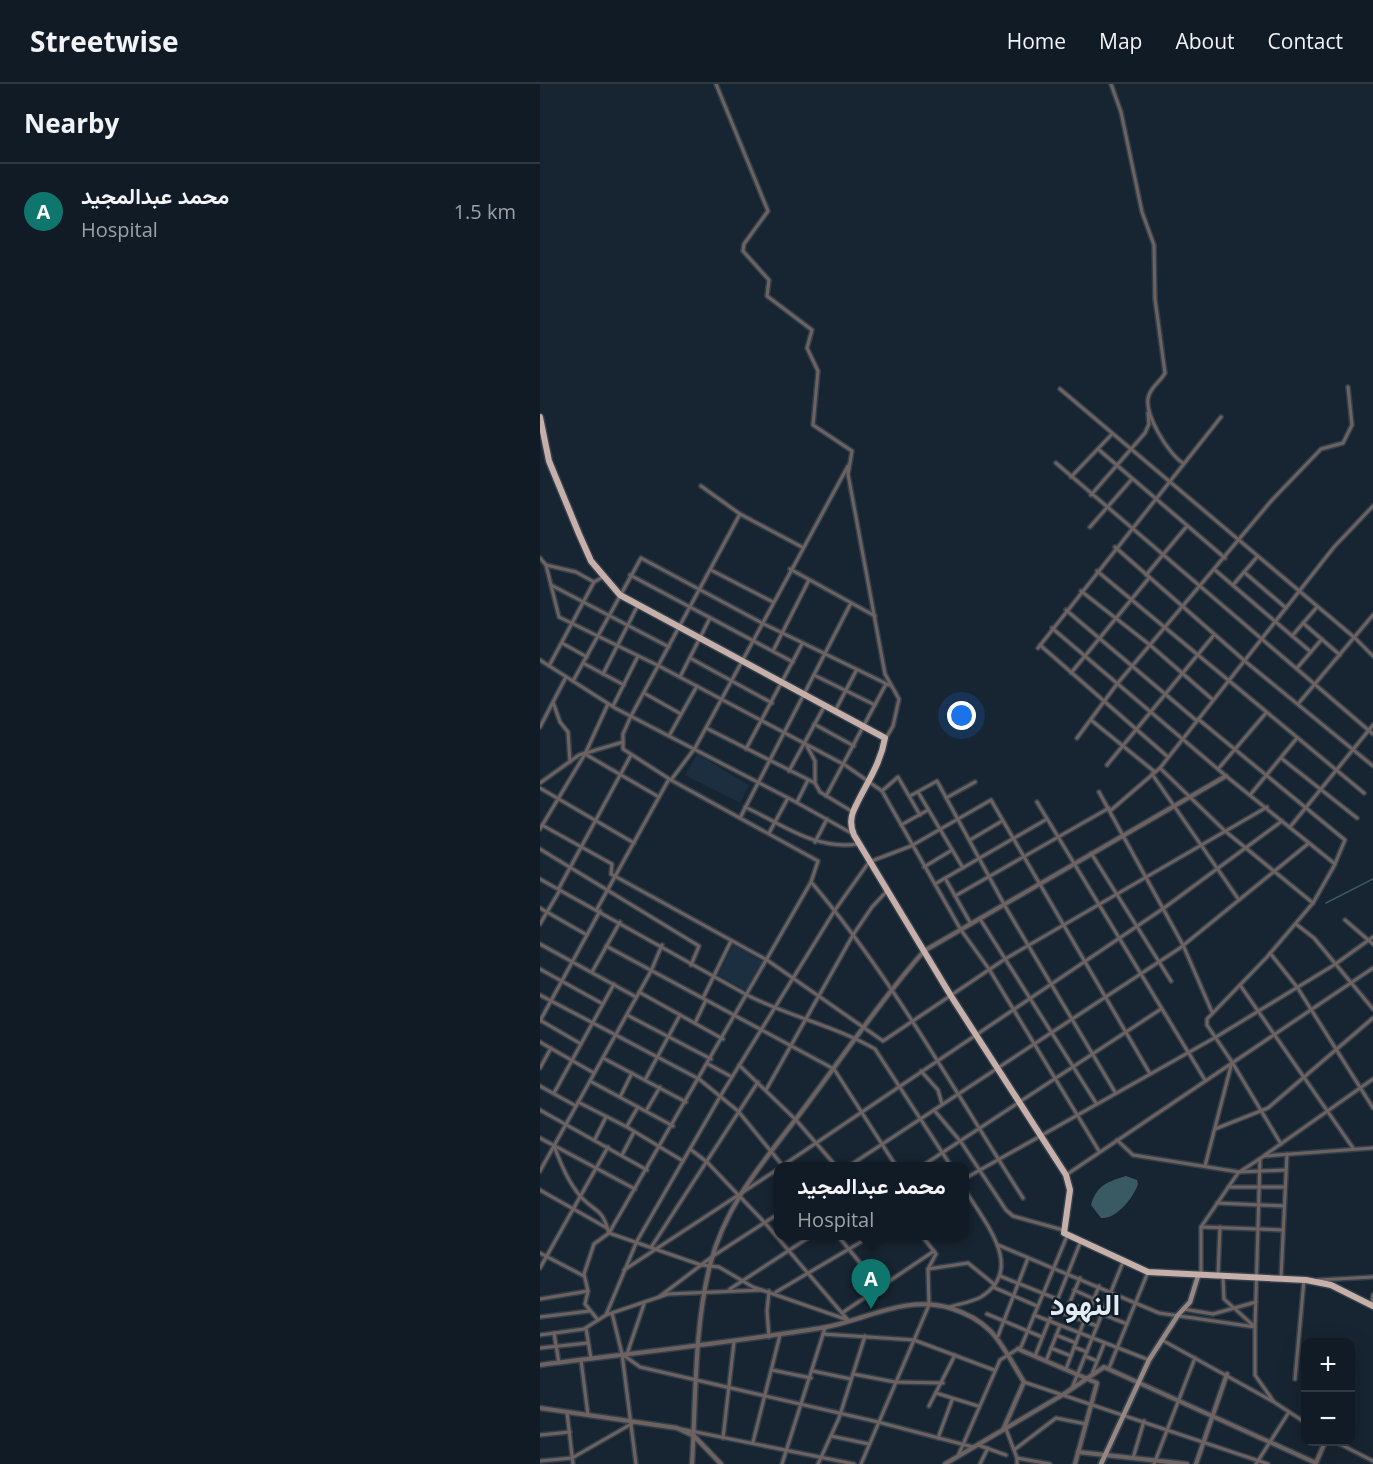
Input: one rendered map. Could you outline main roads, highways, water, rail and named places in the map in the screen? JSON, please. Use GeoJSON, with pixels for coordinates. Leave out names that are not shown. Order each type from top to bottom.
{"type":"FeatureCollection","features":[{"type":"Feature","properties":{"kind":"highway"},"geometry":{"type":"LineString","coordinates":[[540,417],[549,461],[591,561],[620,595],[885,738],[880,760],[853,812],[851,823],[854,835],[951,996],[1066,1174],[1070,1190],[1065,1233],[1080,1243],[1148,1272],[1305,1280],[1331,1285],[1372,1306]]}},
{"type":"Feature","properties":{"kind":"main road"},"geometry":{"type":"LineString","coordinates":[[1101,1464],[1149,1360],[1161,1339],[1190,1302],[1199,1276]]}},
{"type":"Feature","properties":{"kind":"waterway"},"geometry":{"type":"LineString","coordinates":[[1326,903],[1373,879]]}},
{"type":"Feature","properties":{"kind":"place","name":"محمد عبدالمجيد"},"geometry":{"type":"Point","coordinates":[871,1309]}},
{"type":"Feature","properties":{"kind":"district","name":"النهود"},"geometry":{"type":"Point","coordinates":[1085,1303]}}]}
